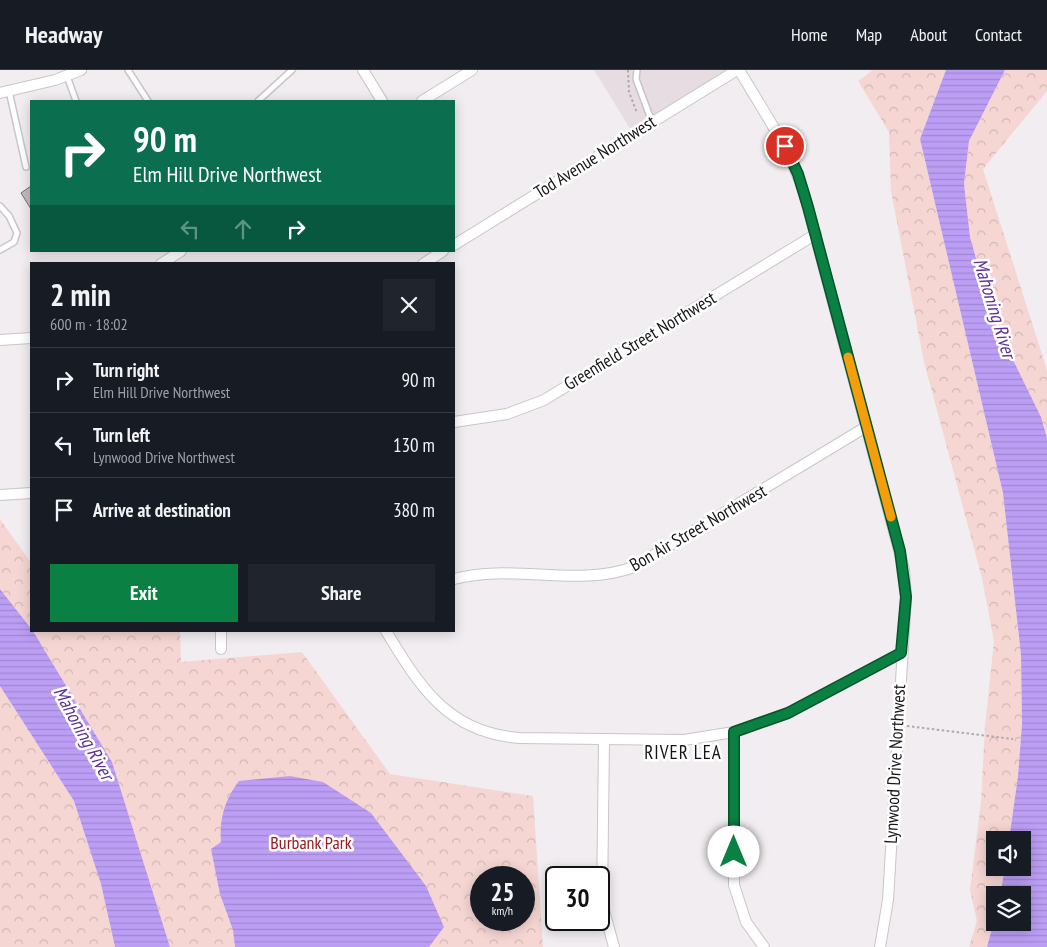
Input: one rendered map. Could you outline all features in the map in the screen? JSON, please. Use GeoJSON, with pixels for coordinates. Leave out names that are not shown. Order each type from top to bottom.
{"type":"FeatureCollection","features":[{"type":"Feature","properties":{"kind":"street"},"geometry":{"type":"LineString","coordinates":[[5,92],[67,76],[80,70]]}},
{"type":"Feature","properties":{"kind":"street"},"geometry":{"type":"LineString","coordinates":[[363,70],[381,100]]}},
{"type":"Feature","properties":{"kind":"street"},"geometry":{"type":"LineString","coordinates":[[424,100],[472,70]]}},
{"type":"Feature","properties":{"kind":"street","name":"Tod Avenue Northwest"},"geometry":{"type":"LineString","coordinates":[[455,244],[738,70]]}},
{"type":"Feature","properties":{"kind":"street","name":"Lynwood Drive Northwest"},"geometry":{"type":"LineString","coordinates":[[738,70],[791,159],[804,193],[904,568],[906,597],[901,653],[887,915],[880,947]]}},
{"type":"Feature","properties":{"kind":"street","name":"Greenfield Street Northwest"},"geometry":{"type":"LineString","coordinates":[[455,422],[507,414],[544,400],[816,234]]}},
{"type":"Feature","properties":{"kind":"street"},"geometry":{"type":"LineString","coordinates":[[163,262],[179,252]]}},
{"type":"Feature","properties":{"kind":"street"},"geometry":{"type":"LineString","coordinates":[[426,262],[441,252]]}},
{"type":"Feature","properties":{"kind":"street"},"geometry":{"type":"LineString","coordinates":[[0,340],[30,338]]}},
{"type":"Feature","properties":{"kind":"street","name":"Bon Air Street Northwest"},"geometry":{"type":"LineString","coordinates":[[455,578],[469,574],[498,572],[595,576],[634,567],[866,427]]}},
{"type":"Feature","properties":{"kind":"street"},"geometry":{"type":"LineString","coordinates":[[0,495],[30,493]]}},
{"type":"Feature","properties":{"kind":"street"},"geometry":{"type":"LineString","coordinates":[[221,632],[221,649]]}},
{"type":"Feature","properties":{"kind":"street"},"geometry":{"type":"LineString","coordinates":[[387,632],[424,691],[442,708],[468,725],[508,737],[684,740],[734,732],[788,713],[901,653]]}},
{"type":"Feature","properties":{"kind":"street"},"geometry":{"type":"LineString","coordinates":[[734,732],[734,885],[746,922],[764,947]]}},
{"type":"Feature","properties":{"kind":"street"},"geometry":{"type":"LineString","coordinates":[[604,740],[602,904],[614,947]]}},
{"type":"Feature","properties":{"kind":"lane"},"geometry":{"type":"LineString","coordinates":[[128,70],[147,100]]}},
{"type":"Feature","properties":{"kind":"lane"},"geometry":{"type":"LineString","coordinates":[[259,100],[292,70]]}},
{"type":"Feature","properties":{"kind":"lane"},"geometry":{"type":"LineString","coordinates":[[637,70],[636,79],[652,122]]}},
{"type":"Feature","properties":{"kind":"lane"},"geometry":{"type":"LineString","coordinates":[[67,76],[76,100]]}},
{"type":"Feature","properties":{"kind":"lane"},"geometry":{"type":"LineString","coordinates":[[5,92],[26,167]]}},
{"type":"Feature","properties":{"kind":"lane"},"geometry":{"type":"LineString","coordinates":[[0,207],[9,216],[17,233],[14,242],[0,250]]}},
{"type":"Feature","properties":{"kind":"path"},"geometry":{"type":"LineString","coordinates":[[628,70],[629,92],[637,113]]}},
{"type":"Feature","properties":{"kind":"path"},"geometry":{"type":"LineString","coordinates":[[898,725],[1013,739]]}},
{"type":"Feature","properties":{"kind":"shaded area"},"geometry":{"type":"Polygon","coordinates":[[[594,70],[729,70],[631,130],[594,70]]]}},
{"type":"Feature","properties":{"kind":"green space"},"geometry":{"type":"Polygon","coordinates":[[[873,70],[946,70],[920,139],[1003,493],[1021,655],[1022,724],[1018,776],[1010,831],[986,831],[986,876],[1004,876],[1002,886],[986,886],[986,931],[991,931],[987,947],[969,947],[977,921],[970,890],[981,802],[985,726],[994,641],[982,578],[924,362],[891,191],[889,132],[858,81],[873,70]]]}},
{"type":"Feature","properties":{"kind":"green space"},"geometry":{"type":"Polygon","coordinates":[[[1005,70],[1047,70],[1047,91],[983,169],[1047,370],[1047,438],[1041,417],[993,319],[970,237],[964,184],[969,141],[1005,70]]]}},
{"type":"Feature","properties":{"kind":"green space"},"geometry":{"type":"Polygon","coordinates":[[[0,519],[30,562],[30,627],[0,589],[0,519]]]}},
{"type":"Feature","properties":{"kind":"green space","name":"Burbank Park"},"geometry":{"type":"Polygon","coordinates":[[[34,632],[180,632],[181,662],[302,652],[390,774],[533,796],[543,947],[170,947],[112,762],[34,632]]]}},
{"type":"Feature","properties":{"kind":"green space"},"geometry":{"type":"Polygon","coordinates":[[[0,686],[74,801],[101,884],[115,947],[0,947],[0,686]]]}},
{"type":"Feature","properties":{"kind":"water"},"geometry":{"type":"Polygon","coordinates":[[[946,70],[1005,70],[969,141],[964,184],[970,237],[993,319],[1041,417],[1047,438],[1047,947],[987,947],[991,931],[1031,931],[1031,886],[1002,886],[1004,876],[1031,876],[1031,831],[1010,831],[1018,776],[1022,724],[1021,655],[1003,493],[920,139],[946,70]]]}},
{"type":"Feature","properties":{"kind":"water","name":"Mahoning River"},"geometry":{"type":"Polygon","coordinates":[[[0,589],[30,627],[30,632],[34,632],[112,762],[170,947],[115,947],[101,884],[74,801],[0,686],[0,589]]]}},
{"type":"Feature","properties":{"kind":"water"},"geometry":{"type":"Polygon","coordinates":[[[290,776],[323,782],[371,813],[426,886],[444,927],[429,947],[235,947],[233,930],[220,894],[211,849],[221,842],[221,825],[224,810],[230,795],[239,781],[290,776]]]}},
{"type":"Feature","properties":{"kind":"building"},"geometry":{"type":"Polygon","coordinates":[[[30,187],[30,207],[21,193],[30,187]]]}},
{"type":"Feature","properties":{"kind":"slow traffic"},"geometry":{"type":"LineString","coordinates":[[848,357],[891,517]]}},
{"type":"Feature","properties":{"kind":"district","name":"RIVER LEA"},"geometry":{"type":"Point","coordinates":[683,752]}},
{"type":"Feature","properties":{"kind":"route"},"geometry":{"type":"LineString","coordinates":[[734,852],[734,732],[788,713],[901,653],[906,597],[906,581],[900,551],[816,234],[798,174],[785,146]]}}]}
